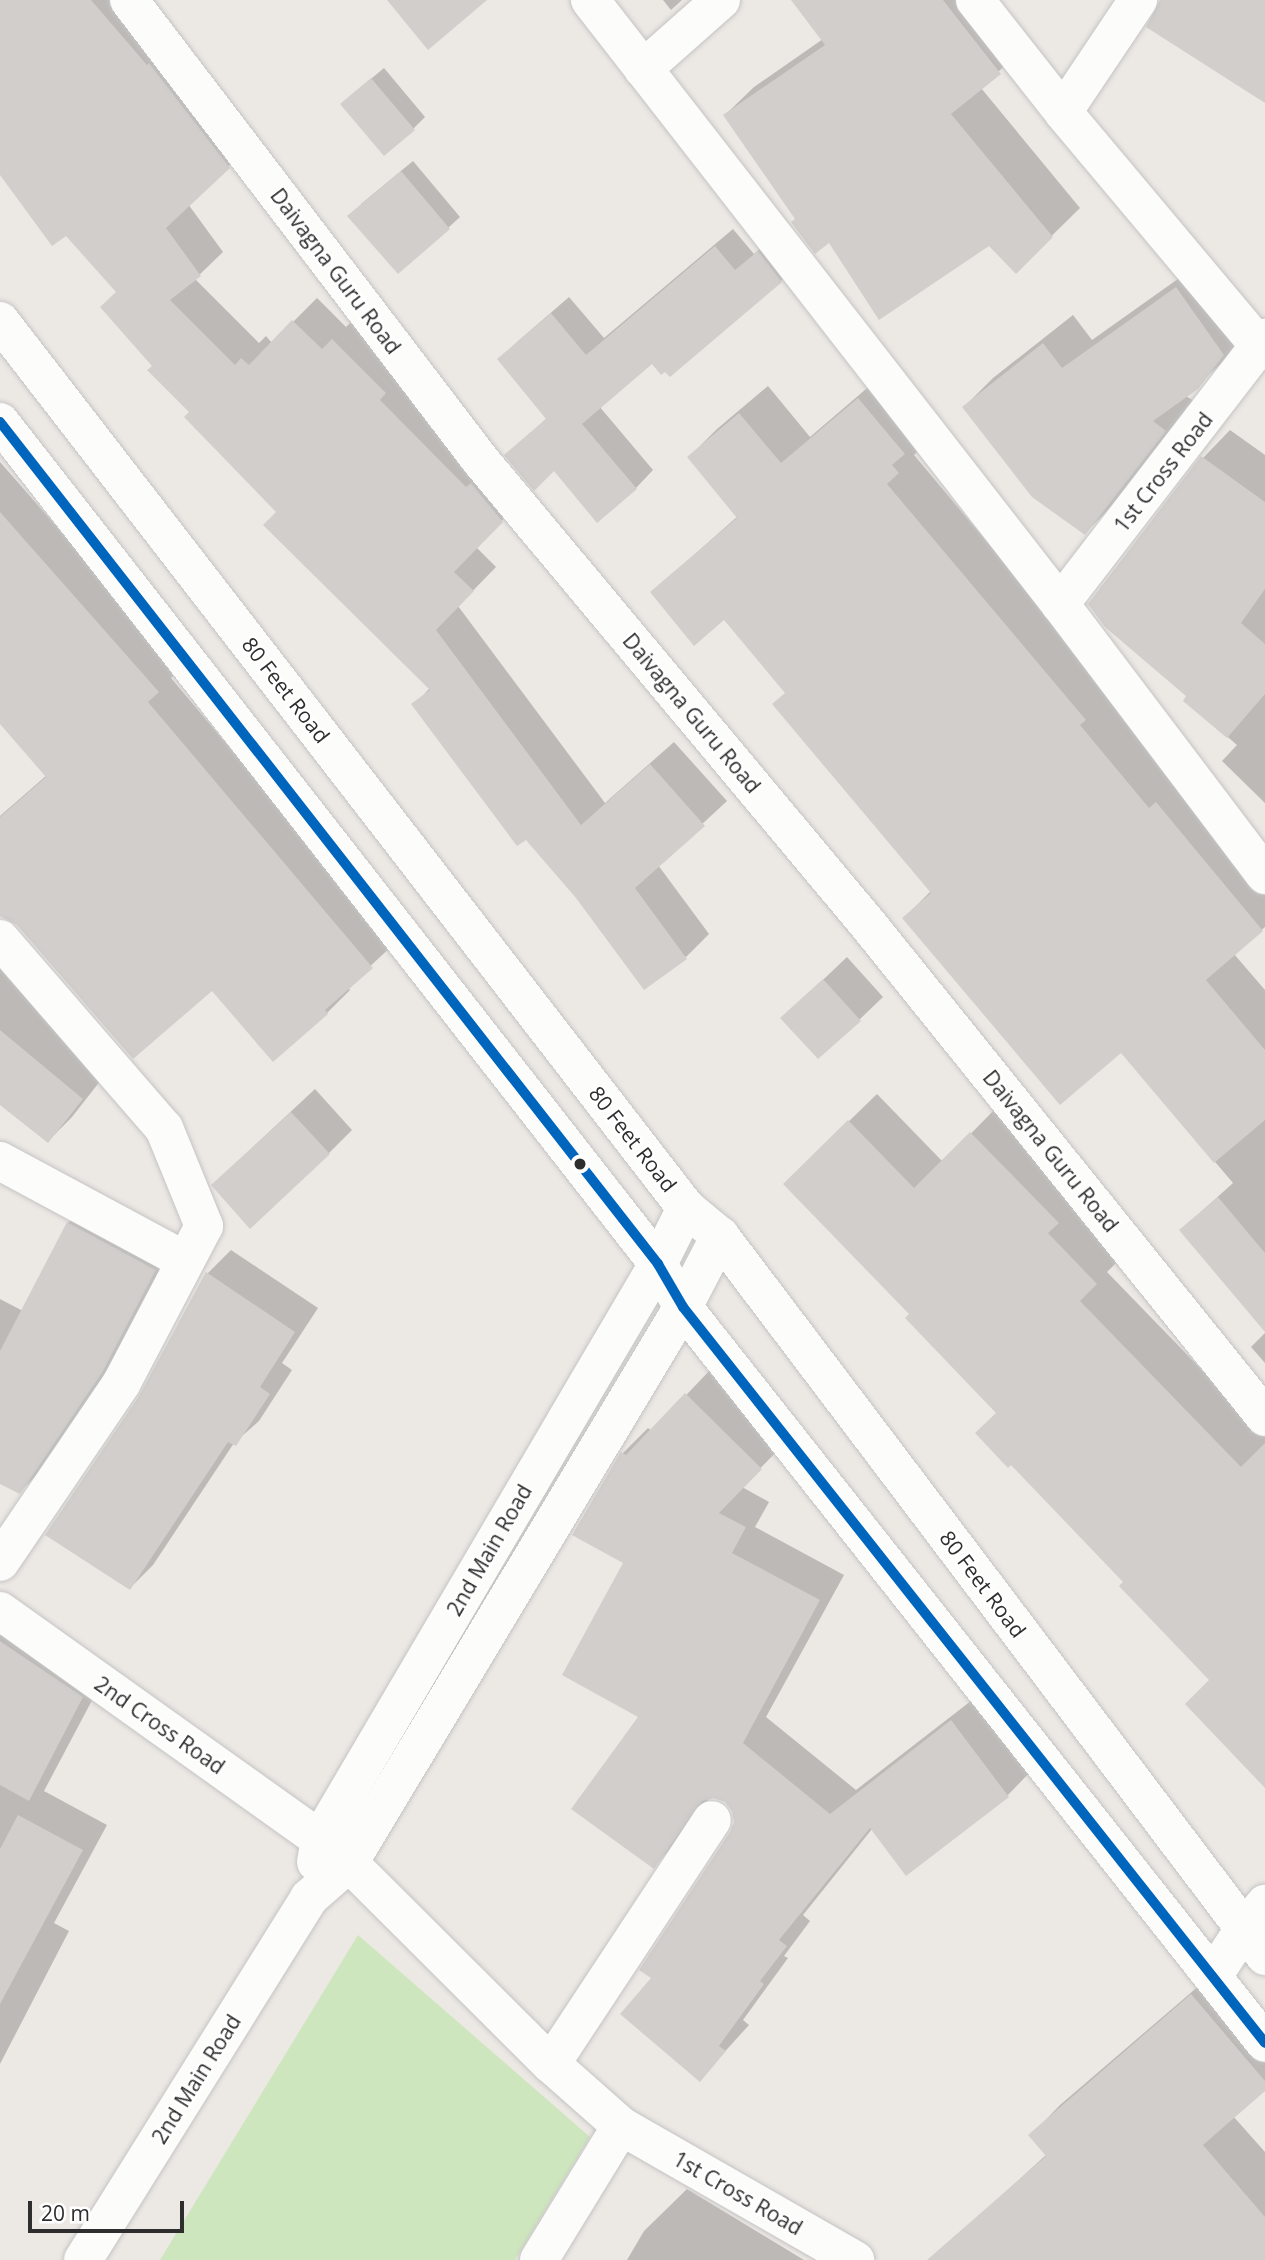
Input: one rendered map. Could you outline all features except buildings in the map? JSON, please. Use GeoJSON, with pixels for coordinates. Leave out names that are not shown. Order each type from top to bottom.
{"type":"FeatureCollection","features":[{"type":"Feature","properties":{"kind":"street","name":"Daivagna Guru Road"},"geometry":{"type":"LineString","coordinates":[[129,0],[481,461],[872,928],[1265,1417]]}},
{"type":"Feature","properties":{"kind":"street"},"geometry":{"type":"LineString","coordinates":[[590,0],[1060,604],[1265,875]]}},
{"type":"Feature","properties":{"kind":"street"},"geometry":{"type":"LineString","coordinates":[[643,69],[721,0]]}},
{"type":"Feature","properties":{"kind":"street"},"geometry":{"type":"LineString","coordinates":[[975,0],[1063,112],[1262,343]]}},
{"type":"Feature","properties":{"kind":"street"},"geometry":{"type":"LineString","coordinates":[[1063,112],[1138,0]]}},
{"type":"Feature","properties":{"kind":"street","name":"80 Feet Road"},"geometry":{"type":"LineString","coordinates":[[0,321],[686,1208],[720,1236],[1258,1929]]}},
{"type":"Feature","properties":{"kind":"street","name":"1st Cross Road"},"geometry":{"type":"LineString","coordinates":[[1060,604],[1262,343]]}},
{"type":"Feature","properties":{"kind":"street"},"geometry":{"type":"LineString","coordinates":[[0,422],[657,1264],[683,1307],[1265,2043]]}},
{"type":"Feature","properties":{"kind":"street"},"geometry":{"type":"LineString","coordinates":[[0,939],[164,1128],[204,1226],[121,1384],[0,1562]]}},
{"type":"Feature","properties":{"kind":"street"},"geometry":{"type":"LineString","coordinates":[[0,1161],[184,1260]]}},
{"type":"Feature","properties":{"kind":"street","name":"2nd Main Road"},"geometry":{"type":"LineString","coordinates":[[309,1898],[320,1839],[657,1264],[686,1208]]}},
{"type":"Feature","properties":{"kind":"street","name":"2nd Main Road"},"geometry":{"type":"LineString","coordinates":[[83,2260],[309,1898],[349,1864],[683,1307],[720,1236]]}},
{"type":"Feature","properties":{"kind":"street","name":"2nd Cross Road"},"geometry":{"type":"LineString","coordinates":[[0,1611],[320,1839],[349,1864],[551,2064]]}},
{"type":"Feature","properties":{"kind":"street"},"geometry":{"type":"LineString","coordinates":[[551,2064],[712,1820]]}},
{"type":"Feature","properties":{"kind":"street"},"geometry":{"type":"LineString","coordinates":[[1213,1976],[1258,1929]]}},
{"type":"Feature","properties":{"kind":"street","name":"1st Cross Road"},"geometry":{"type":"LineString","coordinates":[[551,2064],[621,2126],[855,2260]]}},
{"type":"Feature","properties":{"kind":"street"},"geometry":{"type":"LineString","coordinates":[[539,2260],[621,2126]]}},
{"type":"Feature","properties":{"kind":"green space"},"geometry":{"type":"Polygon","coordinates":[[[358,1935],[590,2137],[515,2260],[160,2260],[358,1935]]]}},
{"type":"Feature","properties":{"kind":"transit line"},"geometry":{"type":"LineString","coordinates":[[0,422],[658,1264],[683,1307],[1265,2043]]}}]}
